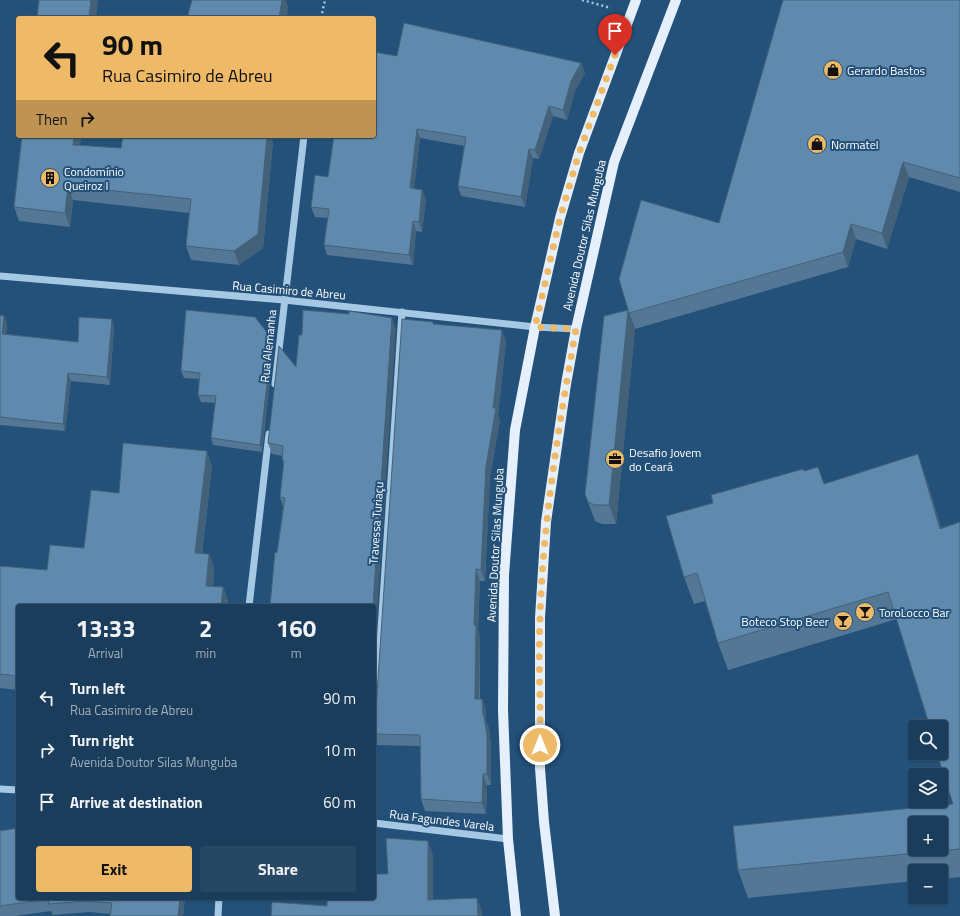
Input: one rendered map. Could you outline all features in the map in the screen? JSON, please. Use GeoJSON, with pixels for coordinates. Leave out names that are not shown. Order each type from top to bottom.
{"type":"FeatureCollection","features":[{"type":"Feature","properties":{"kind":"main road","name":"Avenida Doutor Silas Munguba"},"geometry":{"type":"LineString","coordinates":[[516,916],[508,839],[503,710],[504,575],[515,430],[535,327],[560,218],[579,153],[636,0]]}},
{"type":"Feature","properties":{"kind":"main road","name":"Avenida Doutor Silas Munguba"},"geometry":{"type":"LineString","coordinates":[[555,916],[544,822],[540,768],[540,618],[546,522],[566,384],[576,329],[614,162],[676,0]]}},
{"type":"Feature","properties":{"kind":"street","name":"Rua Alemanha"},"geometry":{"type":"LineString","coordinates":[[274,394],[304,138]]}},
{"type":"Feature","properties":{"kind":"street","name":"Rua Casimiro de Abreu"},"geometry":{"type":"LineString","coordinates":[[0,276],[284,300],[535,327],[576,329]]}},
{"type":"Feature","properties":{"kind":"street","name":"Travessa Turiaçu"},"geometry":{"type":"LineString","coordinates":[[376,705],[402,312]]}},
{"type":"Feature","properties":{"kind":"street"},"geometry":{"type":"LineString","coordinates":[[249,604],[270,425]]}},
{"type":"Feature","properties":{"kind":"street"},"geometry":{"type":"LineString","coordinates":[[0,789],[16,790]]}},
{"type":"Feature","properties":{"kind":"street","name":"Rua Fagundes Varela"},"geometry":{"type":"LineString","coordinates":[[376,823],[508,839]]}},
{"type":"Feature","properties":{"kind":"street"},"geometry":{"type":"LineString","coordinates":[[218,916],[219,900]]}},
{"type":"Feature","properties":{"kind":"path"},"geometry":{"type":"LineString","coordinates":[[321,16],[325,0]]}},
{"type":"Feature","properties":{"kind":"path"},"geometry":{"type":"LineString","coordinates":[[582,0],[630,14]]}},
{"type":"Feature","properties":{"kind":"building"},"geometry":{"type":"Polygon","coordinates":[[[39,0],[91,0],[89,16],[37,16],[39,0]]]}},
{"type":"Feature","properties":{"kind":"building"},"geometry":{"type":"Polygon","coordinates":[[[192,0],[282,0],[279,16],[188,16],[192,0]]]}},
{"type":"Feature","properties":{"kind":"building","name":"Normatel"},"geometry":{"type":"Polygon","coordinates":[[[783,0],[960,0],[960,178],[903,162],[882,233],[851,224],[843,252],[629,313],[619,279],[641,200],[719,223],[783,0]]]}},
{"type":"Feature","properties":{"kind":"building"},"geometry":{"type":"Polygon","coordinates":[[[404,23],[581,63],[571,81],[563,110],[549,106],[535,150],[529,149],[521,197],[458,186],[466,137],[417,129],[410,188],[422,190],[419,222],[413,221],[409,255],[324,245],[329,209],[311,207],[315,175],[328,177],[334,138],[376,138],[376,52],[397,56],[404,23]]]}},
{"type":"Feature","properties":{"kind":"building"},"geometry":{"type":"Polygon","coordinates":[[[22,138],[74,138],[73,145],[121,148],[123,138],[267,138],[258,234],[234,251],[186,246],[191,199],[68,186],[65,213],[14,207],[22,138]]]}},
{"type":"Feature","properties":{"kind":"building"},"geometry":{"type":"Polygon","coordinates":[[[186,310],[255,317],[272,339],[260,445],[211,438],[216,396],[198,395],[200,373],[181,371],[186,310]]]}},
{"type":"Feature","properties":{"kind":"building"},"geometry":{"type":"Polygon","coordinates":[[[303,310],[349,314],[349,311],[392,318],[373,604],[270,604],[275,552],[277,553],[285,498],[280,497],[284,460],[282,460],[283,446],[268,443],[279,346],[296,367],[299,335],[302,335],[303,310]]]}},
{"type":"Feature","properties":{"kind":"building"},"geometry":{"type":"Polygon","coordinates":[[[628,310],[609,505],[595,505],[588,502],[585,494],[604,316],[628,310]]]}},
{"type":"Feature","properties":{"kind":"building"},"geometry":{"type":"Polygon","coordinates":[[[0,315],[4,316],[2,334],[78,342],[79,317],[112,319],[107,377],[68,373],[63,424],[0,417],[0,315]]]}},
{"type":"Feature","properties":{"kind":"building"},"geometry":{"type":"Polygon","coordinates":[[[402,319],[433,322],[433,324],[502,330],[493,408],[496,408],[486,466],[481,570],[476,569],[474,625],[476,625],[475,699],[482,699],[483,716],[487,736],[487,774],[483,774],[482,803],[421,799],[420,735],[376,734],[376,709],[402,319]]]}},
{"type":"Feature","properties":{"kind":"building"},"geometry":{"type":"Polygon","coordinates":[[[123,443],[207,451],[195,553],[209,554],[206,586],[223,587],[221,604],[16,604],[16,676],[0,674],[0,566],[47,570],[50,545],[84,548],[91,490],[119,493],[123,443]]]}},
{"type":"Feature","properties":{"kind":"building"},"geometry":{"type":"Polygon","coordinates":[[[918,454],[940,529],[960,522],[960,849],[948,850],[948,816],[908,816],[908,854],[738,870],[733,826],[913,808],[948,808],[948,804],[953,804],[948,788],[948,768],[942,768],[939,760],[948,760],[948,720],[928,720],[888,592],[718,643],[697,573],[684,577],[666,516],[713,503],[711,495],[803,469],[804,471],[818,467],[824,484],[918,454]]]}},
{"type":"Feature","properties":{"kind":"building"},"geometry":{"type":"Polygon","coordinates":[[[16,828],[16,900],[41,900],[0,906],[0,831],[16,828]]]}},
{"type":"Feature","properties":{"kind":"building"},"geometry":{"type":"Polygon","coordinates":[[[386,838],[428,841],[428,900],[477,898],[478,916],[271,916],[272,902],[327,906],[327,900],[376,900],[376,874],[388,874],[386,838]]]}},
{"type":"Feature","properties":{"kind":"building"},"geometry":{"type":"Polygon","coordinates":[[[48,900],[180,900],[178,916],[110,916],[112,903],[86,901],[49,904],[48,900]]]}},
{"type":"Feature","properties":{"kind":"place","name":"Gerardo Bastos"},"geometry":{"type":"Point","coordinates":[833,70]}},
{"type":"Feature","properties":{"kind":"place","name":"Normatel"},"geometry":{"type":"Point","coordinates":[817,144]}},
{"type":"Feature","properties":{"kind":"place","name":"Condomínio Queiroz I"},"geometry":{"type":"Point","coordinates":[50,178]}},
{"type":"Feature","properties":{"kind":"place","name":"Desafio Jovem do Ceará"},"geometry":{"type":"Point","coordinates":[615,459]}},
{"type":"Feature","properties":{"kind":"place","name":"ToroLocco Bar"},"geometry":{"type":"Point","coordinates":[865,612]}},
{"type":"Feature","properties":{"kind":"place","name":"Boteco Stop Beer"},"geometry":{"type":"Point","coordinates":[843,621]}},
{"type":"Feature","properties":{"kind":"route"},"geometry":{"type":"LineString","coordinates":[[540,745],[540,618],[546,522],[566,384],[576,329],[535,327],[560,218],[579,153],[615,55]]}}]}
